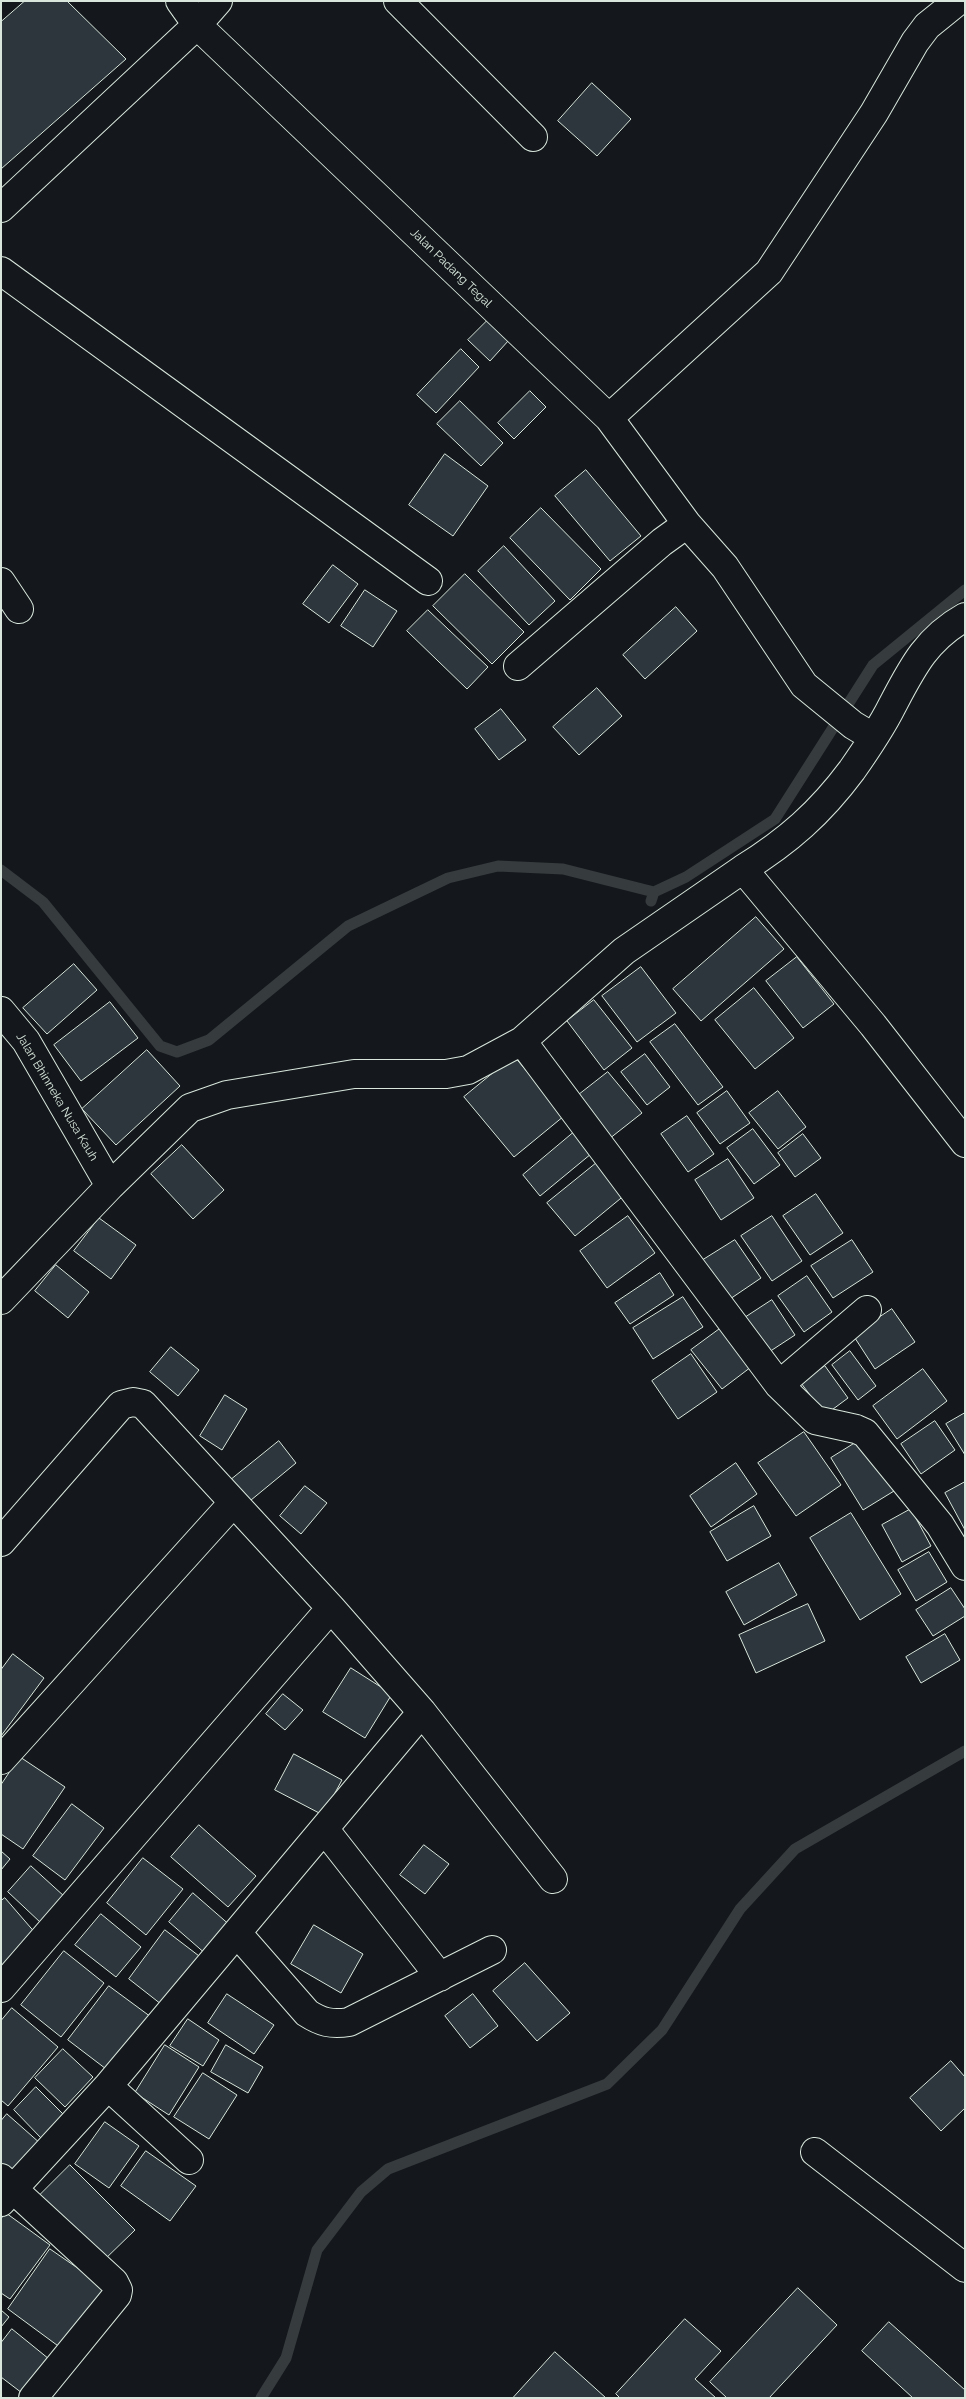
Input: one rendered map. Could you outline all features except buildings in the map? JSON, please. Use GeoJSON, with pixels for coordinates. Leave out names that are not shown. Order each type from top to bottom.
{"type":"FeatureCollection","features":[{"type":"Feature","properties":{"kind":"street","name":"Jalan Padang Tegal"},"geometry":{"type":"LineString","coordinates":[[180,1],[197,25],[609,418],[687,524],[725,567],[804,685],[813,695],[870,735]]}},
{"type":"Feature","properties":{"kind":"street"},"geometry":{"type":"LineString","coordinates":[[1,208],[197,25],[218,1]]}},
{"type":"Feature","properties":{"kind":"street"},"geometry":{"type":"LineString","coordinates":[[398,1],[533,137]]}},
{"type":"Feature","properties":{"kind":"street"},"geometry":{"type":"LineString","coordinates":[[609,418],[769,272],[874,113],[915,42],[927,26],[958,1]]}},
{"type":"Feature","properties":{"kind":"street"},"geometry":{"type":"LineString","coordinates":[[1,271],[428,581]]}},
{"type":"Feature","properties":{"kind":"street"},"geometry":{"type":"LineString","coordinates":[[518,666],[662,542],[687,524]]}},
{"type":"Feature","properties":{"kind":"street"},"geometry":{"type":"LineString","coordinates":[[1,582],[19,609]]}},
{"type":"Feature","properties":{"kind":"street"},"geometry":{"type":"LineString","coordinates":[[1,1300],[164,1131],[190,1108],[227,1096],[354,1074],[459,1072],[468,1070],[522,1041],[624,951],[743,869],[779,847],[810,819],[851,770],[870,735],[923,651],[947,627],[965,617]]}},
{"type":"Feature","properties":{"kind":"street"},"geometry":{"type":"LineString","coordinates":[[743,869],[873,1025],[965,1143]]}},
{"type":"Feature","properties":{"kind":"street","name":"Jalan Bhinneka Nusa Kauh"},"geometry":{"type":"LineString","coordinates":[[1,1011],[26,1041],[110,1186]]}},
{"type":"Feature","properties":{"kind":"street"},"geometry":{"type":"LineString","coordinates":[[522,1041],[779,1385],[815,1420],[856,1429],[865,1433],[940,1526],[965,1566]]}},
{"type":"Feature","properties":{"kind":"street"},"geometry":{"type":"LineString","coordinates":[[779,1385],[867,1310]]}},
{"type":"Feature","properties":{"kind":"street"},"geometry":{"type":"LineString","coordinates":[[1,1542],[121,1405],[133,1402],[143,1404],[331,1608],[422,1712],[554,1879]]}},
{"type":"Feature","properties":{"kind":"street"},"geometry":{"type":"LineString","coordinates":[[1,1760],[233,1503]]}},
{"type":"Feature","properties":{"kind":"street"},"geometry":{"type":"LineString","coordinates":[[1,1988],[331,1608]]}},
{"type":"Feature","properties":{"kind":"street"},"geometry":{"type":"LineString","coordinates":[[33,2398],[117,2295],[118,2290],[114,2282],[5,2189],[108,2086],[325,1830],[422,1712]]}},
{"type":"Feature","properties":{"kind":"street"},"geometry":{"type":"LineString","coordinates":[[325,1830],[440,1977]]}},
{"type":"Feature","properties":{"kind":"street"},"geometry":{"type":"LineString","coordinates":[[236,1934],[307,2013],[320,2021],[335,2025],[348,2022],[492,1950]]}},
{"type":"Feature","properties":{"kind":"street"},"geometry":{"type":"LineString","coordinates":[[108,2086],[189,2160]]}},
{"type":"Feature","properties":{"kind":"street"},"geometry":{"type":"LineString","coordinates":[[815,2152],[965,2268]]}},
{"type":"Feature","properties":{"kind":"waterway"},"geometry":{"type":"LineString","coordinates":[[651,901],[654,892],[686,877],[775,819],[873,665],[965,590]]}},
{"type":"Feature","properties":{"kind":"waterway"},"geometry":{"type":"LineString","coordinates":[[1,870],[43,902],[160,1046],[177,1052],[209,1040],[348,926],[448,878],[498,866],[563,869],[654,892]]}},
{"type":"Feature","properties":{"kind":"waterway"},"geometry":{"type":"LineString","coordinates":[[261,2398],[286,2358],[317,2250],[361,2192],[388,2169],[607,2084],[662,2030],[740,1909],[795,1849],[965,1751]]}}]}
